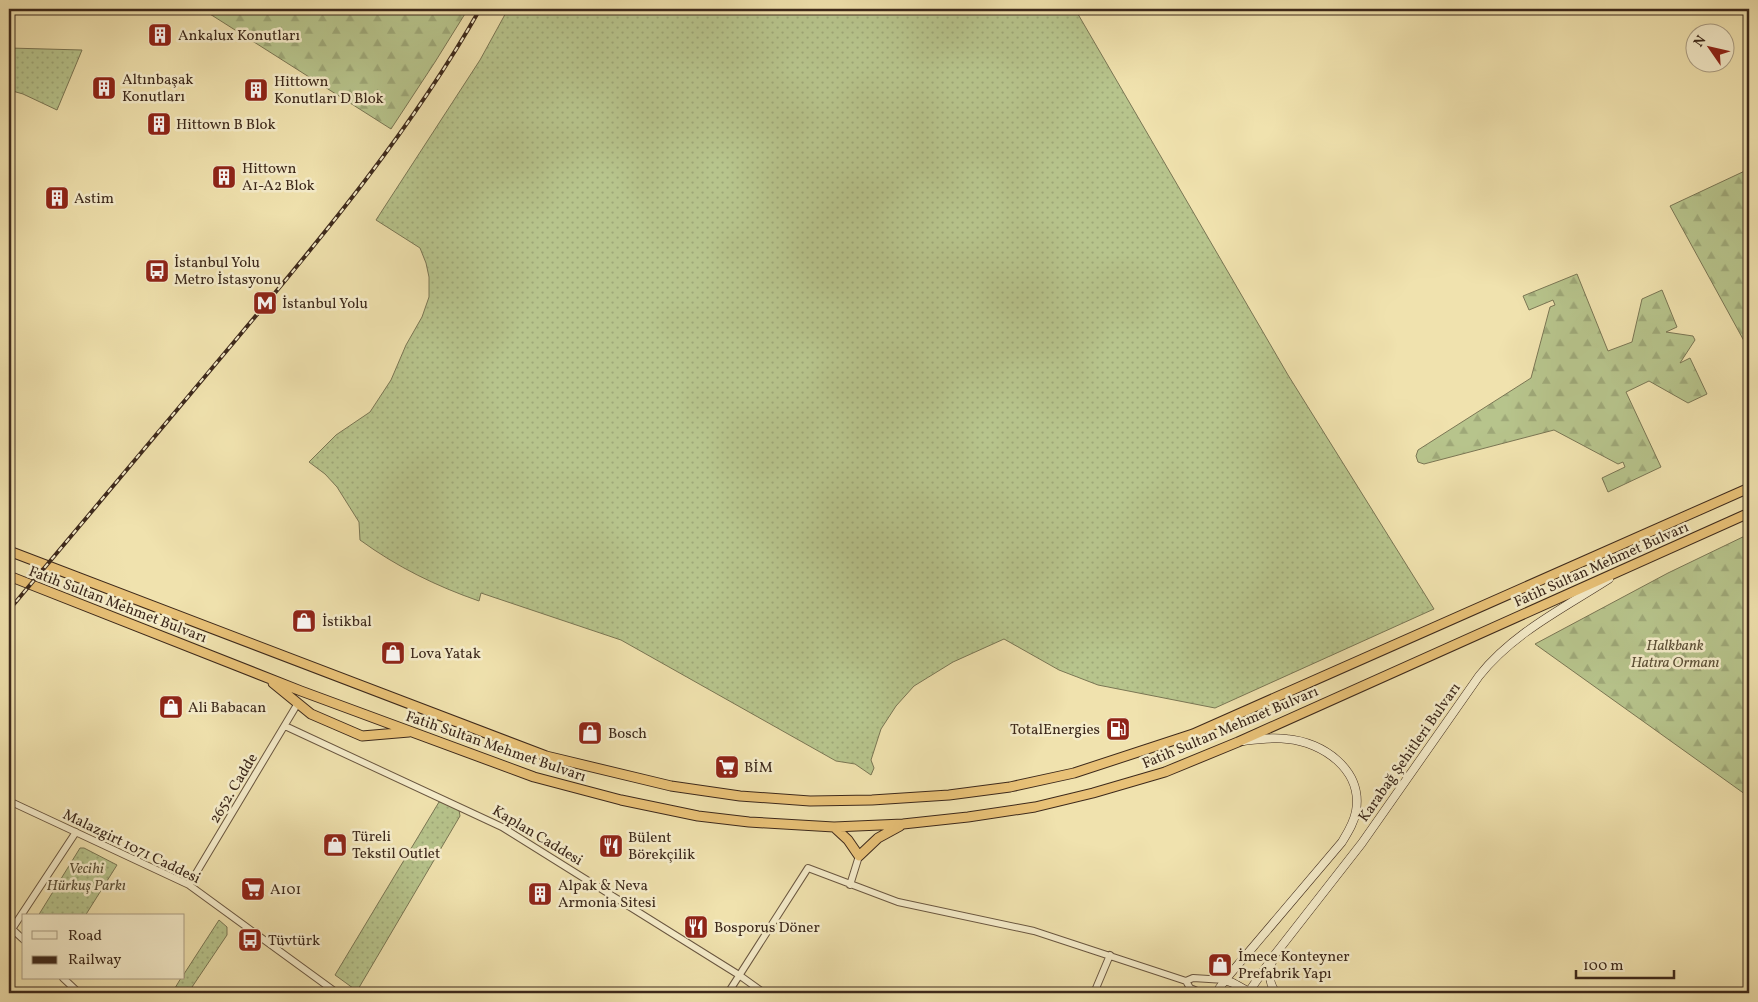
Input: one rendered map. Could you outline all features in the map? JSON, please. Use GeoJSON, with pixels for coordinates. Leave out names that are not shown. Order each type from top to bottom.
{"type":"FeatureCollection","features":[{"type":"Feature","properties":{"kind":"highway","name":"Fatih Sultan Mehmet Bulvarı"},"geometry":{"type":"LineString","coordinates":[[9,551],[546,756],[671,786],[740,796],[810,801],[872,800],[949,795],[1010,787],[1074,773],[1193,734],[1749,488]]}},
{"type":"Feature","properties":{"kind":"highway","name":"Fatih Sultan Mehmet Bulvarı"},"geometry":{"type":"LineString","coordinates":[[9,576],[411,732],[534,776],[621,800],[698,816],[749,822],[834,827],[903,824],[1035,807],[1093,793],[1165,772],[1238,742],[1749,513]]}},
{"type":"Feature","properties":{"kind":"highway"},"geometry":{"type":"LineString","coordinates":[[265,676],[311,714],[362,736],[411,732]]}},
{"type":"Feature","properties":{"kind":"highway"},"geometry":{"type":"LineString","coordinates":[[834,827],[848,840],[859,856],[878,838],[903,824]]}},
{"type":"Feature","properties":{"kind":"main road","name":"Karabağ Şehitleri Bulvarı"},"geometry":{"type":"LineString","coordinates":[[1225,980],[1236,984],[1249,993],[1273,957],[1362,843],[1492,660],[1526,632],[1628,567]]}},
{"type":"Feature","properties":{"kind":"main road","name":"Karabağ Şehitleri Bulvarı"},"geometry":{"type":"LineString","coordinates":[[1216,993],[1342,842],[1353,825],[1357,810],[1354,784],[1347,769],[1322,750],[1289,739],[1269,738],[1238,742]]}},
{"type":"Feature","properties":{"kind":"main road"},"geometry":{"type":"LineString","coordinates":[[1273,957],[1269,973],[1276,993]]}},
{"type":"Feature","properties":{"kind":"street","name":"2652. Cadde"},"geometry":{"type":"LineString","coordinates":[[189,885],[298,704]]}},
{"type":"Feature","properties":{"kind":"street","name":"Kaplan Caddesi"},"geometry":{"type":"LineString","coordinates":[[284,726],[494,822],[764,993]]}},
{"type":"Feature","properties":{"kind":"street","name":"Malazgirt 1071 Caddesi"},"geometry":{"type":"LineString","coordinates":[[9,801],[189,885],[337,993]]}},
{"type":"Feature","properties":{"kind":"street"},"geometry":{"type":"LineString","coordinates":[[22,938],[12,929],[76,832]]}},
{"type":"Feature","properties":{"kind":"street"},"geometry":{"type":"LineString","coordinates":[[850,885],[859,856]]}},
{"type":"Feature","properties":{"kind":"street"},"geometry":{"type":"LineString","coordinates":[[728,993],[808,868],[898,902],[1034,931],[1110,955],[1186,981],[1190,988],[1202,993]]}},
{"type":"Feature","properties":{"kind":"street"},"geometry":{"type":"LineString","coordinates":[[1094,993],[1110,955]]}},
{"type":"Feature","properties":{"kind":"street"},"geometry":{"type":"LineString","coordinates":[[1186,981],[1193,978],[1225,980]]}},
{"type":"Feature","properties":{"kind":"street"},"geometry":{"type":"LineString","coordinates":[[65,980],[79,993]]}},
{"type":"Feature","properties":{"kind":"green space"},"geometry":{"type":"Polygon","coordinates":[[[202,9],[468,9],[391,129],[202,9]]]}},
{"type":"Feature","properties":{"kind":"green space"},"geometry":{"type":"Polygon","coordinates":[[[508,9],[1075,9],[1288,375],[1434,609],[1215,708],[1098,685],[1059,670],[1004,639],[953,662],[914,686],[896,706],[881,729],[871,760],[874,768],[871,775],[855,764],[836,761],[621,640],[481,593],[479,601],[417,575],[374,550],[360,540],[359,522],[337,487],[325,474],[309,462],[336,435],[370,412],[391,380],[406,345],[422,317],[429,297],[429,277],[420,248],[376,220],[480,60],[508,9]]]}},
{"type":"Feature","properties":{"kind":"green space"},"geometry":{"type":"Polygon","coordinates":[[[9,48],[82,50],[57,110],[23,94],[9,90],[9,48]]]}},
{"type":"Feature","properties":{"kind":"green space"},"geometry":{"type":"Polygon","coordinates":[[[1749,169],[1749,350],[1670,206],[1749,169]]]}},
{"type":"Feature","properties":{"kind":"green space"},"geometry":{"type":"Polygon","coordinates":[[[1577,274],[1608,351],[1632,342],[1642,299],[1662,290],[1677,327],[1666,332],[1693,336],[1695,340],[1680,363],[1690,358],[1707,394],[1688,403],[1649,381],[1626,392],[1661,467],[1608,492],[1602,478],[1625,467],[1623,462],[1618,464],[1554,430],[1424,464],[1418,462],[1416,456],[1418,450],[1531,378],[1550,307],[1555,305],[1553,300],[1529,310],[1523,296],[1577,274]]]}},
{"type":"Feature","properties":{"kind":"green space","name":"Halkbank Hatıra Ormanı"},"geometry":{"type":"Polygon","coordinates":[[[1749,534],[1749,797],[1535,644],[1668,573],[1749,534]]]}},
{"type":"Feature","properties":{"kind":"green space"},"geometry":{"type":"Polygon","coordinates":[[[439,802],[459,810],[460,816],[357,991],[335,975],[439,802]]]}},
{"type":"Feature","properties":{"kind":"green space","name":"Vecihi Hürkuş Parkı"},"geometry":{"type":"Polygon","coordinates":[[[80,848],[84,848],[117,865],[86,914],[39,914],[80,848]]]}},
{"type":"Feature","properties":{"kind":"green space"},"geometry":{"type":"Polygon","coordinates":[[[219,920],[227,927],[227,935],[188,993],[172,993],[180,980],[185,980],[185,972],[219,920]]]}},
{"type":"Feature","properties":{"kind":"railway"},"geometry":{"type":"LineString","coordinates":[[9,610],[333,222],[396,139],[425,97],[480,9]]}},
{"type":"Feature","properties":{"kind":"place","name":"Ankalux Konutları"},"geometry":{"type":"Point","coordinates":[160,35]}},
{"type":"Feature","properties":{"kind":"place","name":"Altınbaşak Konutları"},"geometry":{"type":"Point","coordinates":[104,88]}},
{"type":"Feature","properties":{"kind":"place","name":"Hittown Konutları D Blok"},"geometry":{"type":"Point","coordinates":[256,90]}},
{"type":"Feature","properties":{"kind":"place","name":"Hittown B Blok"},"geometry":{"type":"Point","coordinates":[159,124]}},
{"type":"Feature","properties":{"kind":"place","name":"Hittown A1-A2 Blok"},"geometry":{"type":"Point","coordinates":[224,177]}},
{"type":"Feature","properties":{"kind":"place","name":"Astim"},"geometry":{"type":"Point","coordinates":[57,198]}},
{"type":"Feature","properties":{"kind":"place","name":"İstanbul Yolu Metro İstasyonu"},"geometry":{"type":"Point","coordinates":[157,271]}},
{"type":"Feature","properties":{"kind":"place","name":"İstanbul Yolu"},"geometry":{"type":"Point","coordinates":[265,303]}},
{"type":"Feature","properties":{"kind":"place","name":"İstikbal"},"geometry":{"type":"Point","coordinates":[304,621]}},
{"type":"Feature","properties":{"kind":"place","name":"Lova Yatak"},"geometry":{"type":"Point","coordinates":[393,653]}},
{"type":"Feature","properties":{"kind":"place","name":"Ali Babacan"},"geometry":{"type":"Point","coordinates":[171,707]}},
{"type":"Feature","properties":{"kind":"place","name":"TotalEnergies"},"geometry":{"type":"Point","coordinates":[1118,729]}},
{"type":"Feature","properties":{"kind":"place","name":"Bosch"},"geometry":{"type":"Point","coordinates":[590,733]}},
{"type":"Feature","properties":{"kind":"place","name":"BİM"},"geometry":{"type":"Point","coordinates":[727,767]}},
{"type":"Feature","properties":{"kind":"place","name":"Türeli Tekstil Outlet"},"geometry":{"type":"Point","coordinates":[335,845]}},
{"type":"Feature","properties":{"kind":"place","name":"Bülent Börekçilik"},"geometry":{"type":"Point","coordinates":[611,846]}},
{"type":"Feature","properties":{"kind":"place","name":"A101"},"geometry":{"type":"Point","coordinates":[253,889]}},
{"type":"Feature","properties":{"kind":"place","name":"Alpak & Neva Armonia Sitesi"},"geometry":{"type":"Point","coordinates":[540,894]}},
{"type":"Feature","properties":{"kind":"place","name":"Bosporus Döner"},"geometry":{"type":"Point","coordinates":[696,927]}},
{"type":"Feature","properties":{"kind":"place","name":"Tüvtürk"},"geometry":{"type":"Point","coordinates":[250,940]}},
{"type":"Feature","properties":{"kind":"place","name":"İmece Konteyner Prefabrik Yapı"},"geometry":{"type":"Point","coordinates":[1220,965]}}]}
